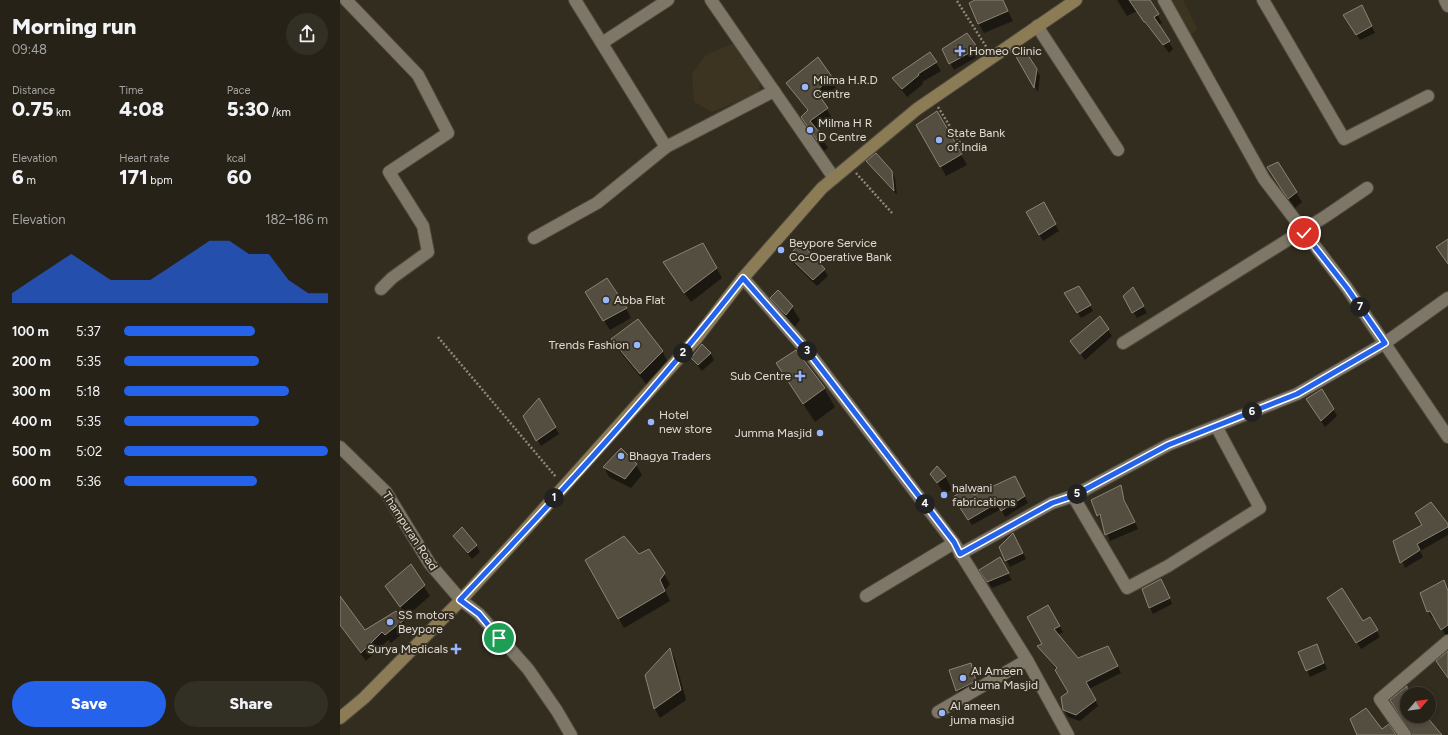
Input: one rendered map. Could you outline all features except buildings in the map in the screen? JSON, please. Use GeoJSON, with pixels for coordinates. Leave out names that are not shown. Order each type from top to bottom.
{"type":"FeatureCollection","features":[{"type":"Feature","properties":{"kind":"main road"},"geometry":{"type":"LineString","coordinates":[[340,718],[364,698],[460,600],[564,486],[696,339],[743,278],[822,188],[932,98],[1076,0]]}},
{"type":"Feature","properties":{"kind":"street"},"geometry":{"type":"LineString","coordinates":[[346,0],[418,75],[448,133],[389,172],[423,226],[428,252],[392,278],[381,289]]}},
{"type":"Feature","properties":{"kind":"street"},"geometry":{"type":"LineString","coordinates":[[575,0],[666,147]]}},
{"type":"Feature","properties":{"kind":"street"},"geometry":{"type":"LineString","coordinates":[[602,43],[668,0]]}},
{"type":"Feature","properties":{"kind":"street"},"geometry":{"type":"LineString","coordinates":[[712,0],[834,178]]}},
{"type":"Feature","properties":{"kind":"street"},"geometry":{"type":"LineString","coordinates":[[1164,0],[1264,180],[1347,288],[1448,436]]}},
{"type":"Feature","properties":{"kind":"street"},"geometry":{"type":"LineString","coordinates":[[1263,0],[1344,139],[1428,96]]}},
{"type":"Feature","properties":{"kind":"street"},"geometry":{"type":"LineString","coordinates":[[1445,0],[1448,6]]}},
{"type":"Feature","properties":{"kind":"street"},"geometry":{"type":"LineString","coordinates":[[1037,26],[1118,150]]}},
{"type":"Feature","properties":{"kind":"street"},"geometry":{"type":"LineString","coordinates":[[534,238],[597,203],[666,147],[774,91]]}},
{"type":"Feature","properties":{"kind":"street"},"geometry":{"type":"LineString","coordinates":[[1123,343],[1367,188]]}},
{"type":"Feature","properties":{"kind":"street"},"geometry":{"type":"LineString","coordinates":[[743,278],[813,358],[954,542],[960,554],[1027,660],[1068,735]]}},
{"type":"Feature","properties":{"kind":"street"},"geometry":{"type":"LineString","coordinates":[[960,554],[1052,503],[1073,496],[1168,445],[1297,394],[1385,343],[1448,298]]}},
{"type":"Feature","properties":{"kind":"street"},"geometry":{"type":"LineString","coordinates":[[1073,496],[1127,588],[1174,562],[1260,508],[1216,426]]}},
{"type":"Feature","properties":{"kind":"street","name":"Thampuran Road"},"geometry":{"type":"LineString","coordinates":[[340,447],[386,492],[430,564],[460,600],[479,614],[528,668],[571,735]]}},
{"type":"Feature","properties":{"kind":"street"},"geometry":{"type":"LineString","coordinates":[[866,596],[954,542]]}},
{"type":"Feature","properties":{"kind":"street"},"geometry":{"type":"LineString","coordinates":[[1405,735],[1380,699],[1448,641]]}},
{"type":"Feature","properties":{"kind":"street"},"geometry":{"type":"LineString","coordinates":[[938,712],[1027,660]]}},
{"type":"Feature","properties":{"kind":"path"},"geometry":{"type":"LineString","coordinates":[[957,1],[993,57]]}},
{"type":"Feature","properties":{"kind":"path"},"geometry":{"type":"LineString","coordinates":[[932,98],[962,146]]}},
{"type":"Feature","properties":{"kind":"path"},"geometry":{"type":"LineString","coordinates":[[849,166],[892,213]]}},
{"type":"Feature","properties":{"kind":"path"},"geometry":{"type":"LineString","coordinates":[[438,337],[564,486]]}},
{"type":"Feature","properties":{"kind":"shaded area"},"geometry":{"type":"Polygon","coordinates":[[[1174,0],[1183,0],[1198,30],[1179,41],[1161,8],[1174,0]]]}},
{"type":"Feature","properties":{"kind":"shaded area"},"geometry":{"type":"Polygon","coordinates":[[[740,40],[760,79],[759,93],[712,112],[694,102],[692,74],[706,55],[740,40]]]}},
{"type":"Feature","properties":{"kind":"place","name":"Homeo Clinic"},"geometry":{"type":"Point","coordinates":[960,51]}},
{"type":"Feature","properties":{"kind":"place","name":"Milma H.R.D Centre"},"geometry":{"type":"Point","coordinates":[805,87]}},
{"type":"Feature","properties":{"kind":"place","name":"Milma H R D Centre"},"geometry":{"type":"Point","coordinates":[810,130]}},
{"type":"Feature","properties":{"kind":"place","name":"State Bank of India"},"geometry":{"type":"Point","coordinates":[939,140]}},
{"type":"Feature","properties":{"kind":"place","name":"Beypore Service Co-Operative Bank"},"geometry":{"type":"Point","coordinates":[781,250]}},
{"type":"Feature","properties":{"kind":"place","name":"Abba Flat"},"geometry":{"type":"Point","coordinates":[606,300]}},
{"type":"Feature","properties":{"kind":"place","name":"Trends Fashion"},"geometry":{"type":"Point","coordinates":[637,345]}},
{"type":"Feature","properties":{"kind":"place","name":"Sub Centre"},"geometry":{"type":"Point","coordinates":[800,376]}},
{"type":"Feature","properties":{"kind":"place","name":"Hotel new store"},"geometry":{"type":"Point","coordinates":[651,422]}},
{"type":"Feature","properties":{"kind":"place","name":"Jumma Masjid"},"geometry":{"type":"Point","coordinates":[820,433]}},
{"type":"Feature","properties":{"kind":"place","name":"Bhagya Traders"},"geometry":{"type":"Point","coordinates":[621,456]}},
{"type":"Feature","properties":{"kind":"place","name":"halwani fabrications"},"geometry":{"type":"Point","coordinates":[944,495]}},
{"type":"Feature","properties":{"kind":"place","name":"SS motors Beypore"},"geometry":{"type":"Point","coordinates":[390,622]}},
{"type":"Feature","properties":{"kind":"place","name":"Surya Medicals"},"geometry":{"type":"Point","coordinates":[456,649]}},
{"type":"Feature","properties":{"kind":"place","name":"Al Ameen Juma Masjid"},"geometry":{"type":"Point","coordinates":[963,678]}},
{"type":"Feature","properties":{"kind":"place","name":"Al ameen juma masjid"},"geometry":{"type":"Point","coordinates":[942,713]}},
{"type":"Feature","properties":{"kind":"route"},"geometry":{"type":"LineString","coordinates":[[499,638],[479,614],[460,600],[696,339],[743,278],[813,358],[954,542],[960,554],[1052,503],[1073,496],[1168,445],[1297,394],[1385,343],[1347,288],[1304,233]]}}]}
